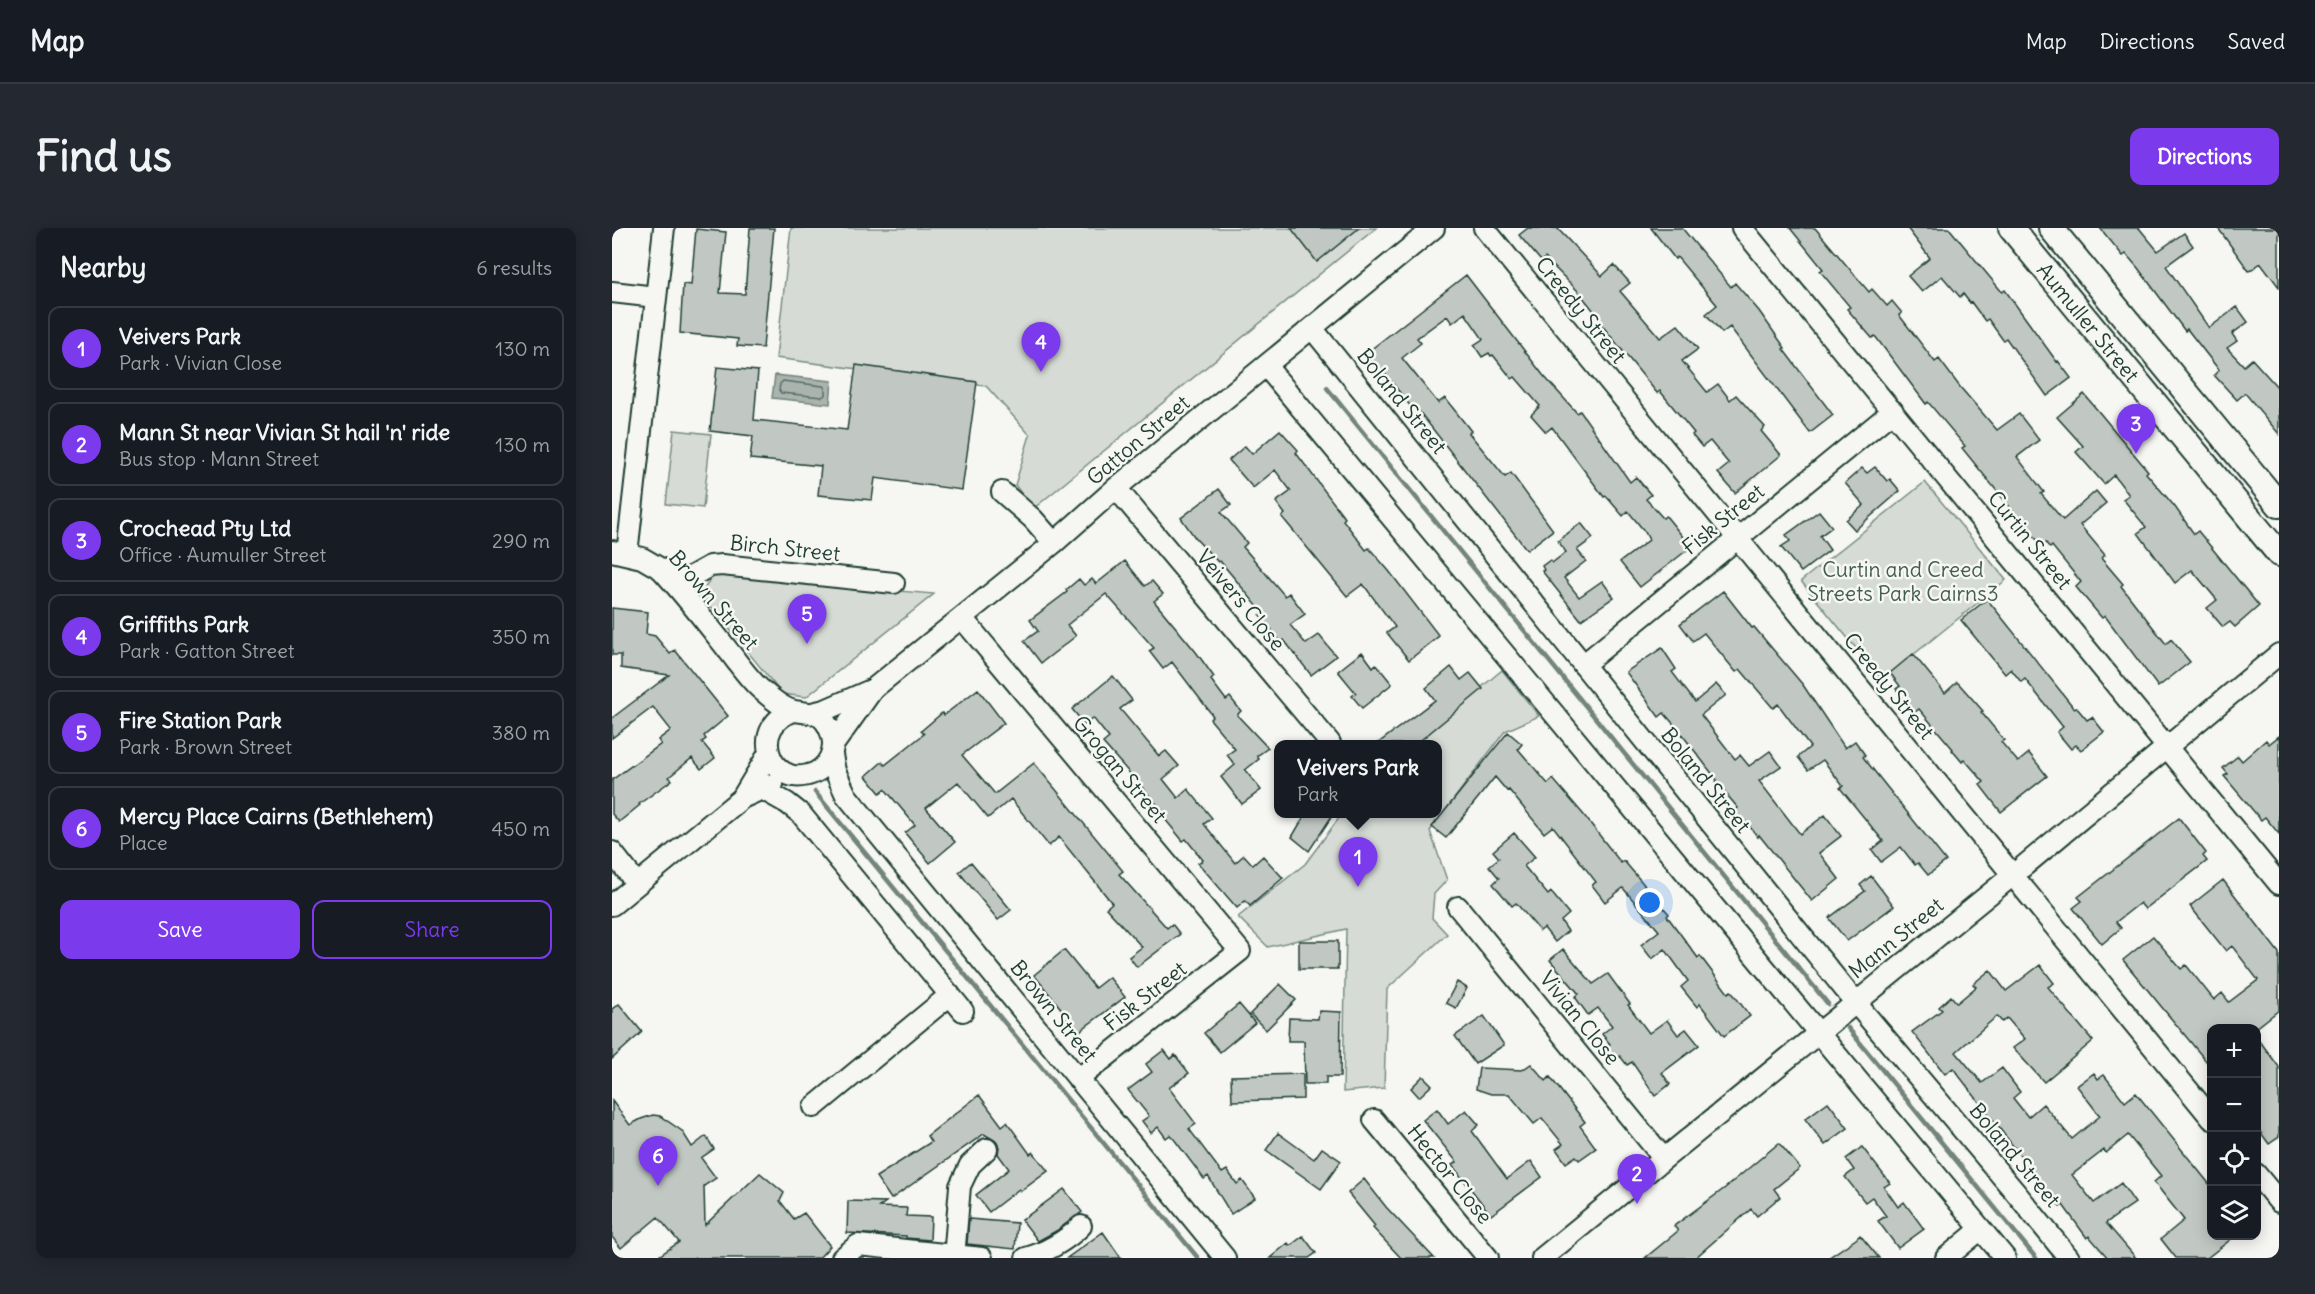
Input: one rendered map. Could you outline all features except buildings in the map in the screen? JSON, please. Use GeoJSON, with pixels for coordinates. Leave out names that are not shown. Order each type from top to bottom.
{"type":"FeatureCollection","features":[{"type":"Feature","properties":{"kind":"main road","name":"Aumuller Street"},"geometry":{"type":"LineString","coordinates":[[2011,228],[2279,554]]}},
{"type":"Feature","properties":{"kind":"main road"},"geometry":{"type":"LineString","coordinates":[[2022,228],[2038,260]]}},
{"type":"Feature","properties":{"kind":"main road","name":"Aumuller Street"},"geometry":{"type":"LineString","coordinates":[[2051,228],[2279,505]]}},
{"type":"Feature","properties":{"kind":"street"},"geometry":{"type":"LineString","coordinates":[[620,553],[664,228]]}},
{"type":"Feature","properties":{"kind":"street","name":"Gatton Street"},"geometry":{"type":"LineString","coordinates":[[873,689],[1054,543],[1116,488],[1434,228]]}},
{"type":"Feature","properties":{"kind":"street","name":"Creedy Street"},"geometry":{"type":"LineString","coordinates":[[1484,228],[2207,1114]]}},
{"type":"Feature","properties":{"kind":"street","name":"Curtin Street"},"geometry":{"type":"LineString","coordinates":[[1742,228],[2279,884]]}},
{"type":"Feature","properties":{"kind":"street"},"geometry":{"type":"LineString","coordinates":[[612,292],[656,297]]}},
{"type":"Feature","properties":{"kind":"street","name":"Boland Street"},"geometry":{"type":"LineString","coordinates":[[1312,328],[1855,1002],[2068,1258]]}},
{"type":"Feature","properties":{"kind":"street"},"geometry":{"type":"LineString","coordinates":[[1266,366],[2005,1258]]}},
{"type":"Feature","properties":{"kind":"street","name":"Fisk Street"},"geometry":{"type":"LineString","coordinates":[[1583,665],[1893,411]]}},
{"type":"Feature","properties":{"kind":"street","name":"Veivers Close"},"geometry":{"type":"LineString","coordinates":[[1116,488],[1328,740]]}},
{"type":"Feature","properties":{"kind":"street"},"geometry":{"type":"LineString","coordinates":[[1002,492],[1033,519],[1054,543]]}},
{"type":"Feature","properties":{"kind":"street","name":"Brown Street"},"geometry":{"type":"LineString","coordinates":[[620,553],[651,562],[676,585],[758,687],[772,699],[803,712]]}},
{"type":"Feature","properties":{"kind":"street","name":"Birch Street"},"geometry":{"type":"LineString","coordinates":[[676,585],[710,566],[722,565],[894,584]]}},
{"type":"Feature","properties":{"kind":"street","name":"Grogan Street"},"geometry":{"type":"LineString","coordinates":[[962,618],[1240,951]]}},
{"type":"Feature","properties":{"kind":"street","name":"Mann Street"},"geometry":{"type":"LineString","coordinates":[[1542,1258],[2013,875],[2279,654]]}},
{"type":"Feature","properties":{"kind":"street","name":"Brown Street"},"geometry":{"type":"LineString","coordinates":[[758,687],[772,726]]}},
{"type":"Feature","properties":{"kind":"street"},"geometry":{"type":"LineString","coordinates":[[800,776],[778,767],[769,753],[767,744],[772,726],[785,714],[825,710],[873,689]]}},
{"type":"Feature","properties":{"kind":"street"},"geometry":{"type":"LineString","coordinates":[[612,905],[742,798],[818,771],[826,764],[873,689]]}},
{"type":"Feature","properties":{"kind":"street"},"geometry":{"type":"LineString","coordinates":[[803,712],[828,725],[833,750]]}},
{"type":"Feature","properties":{"kind":"street","name":"Brown Street"},"geometry":{"type":"LineString","coordinates":[[833,750],[835,771],[846,795],[1225,1258]]}},
{"type":"Feature","properties":{"kind":"street"},"geometry":{"type":"LineString","coordinates":[[742,798],[769,753]]}},
{"type":"Feature","properties":{"kind":"street"},"geometry":{"type":"LineString","coordinates":[[800,776],[795,790],[801,814]]}},
{"type":"Feature","properties":{"kind":"street","name":"Brown Street"},"geometry":{"type":"LineString","coordinates":[[800,776],[828,783],[846,795]]}},
{"type":"Feature","properties":{"kind":"street"},"geometry":{"type":"LineString","coordinates":[[762,789],[801,814],[963,1011]]}},
{"type":"Feature","properties":{"kind":"street"},"geometry":{"type":"LineString","coordinates":[[612,852],[638,884]]}},
{"type":"Feature","properties":{"kind":"street","name":"Vivian Close"},"geometry":{"type":"LineString","coordinates":[[1458,907],[1664,1159]]}},
{"type":"Feature","properties":{"kind":"street","name":"Fisk Street"},"geometry":{"type":"LineString","coordinates":[[1078,1079],[1240,951]]}},
{"type":"Feature","properties":{"kind":"street"},"geometry":{"type":"LineString","coordinates":[[814,1107],[950,995]]}},
{"type":"Feature","properties":{"kind":"street","name":"Hector Close"},"geometry":{"type":"LineString","coordinates":[[1374,1120],[1488,1258]]}},
{"type":"Feature","properties":{"kind":"street"},"geometry":{"type":"LineString","coordinates":[[954,1257],[960,1186],[970,1165],[987,1149]]}},
{"type":"Feature","properties":{"kind":"street"},"geometry":{"type":"LineString","coordinates":[[2261,1180],[2279,1202]]}},
{"type":"Feature","properties":{"kind":"street"},"geometry":{"type":"LineString","coordinates":[[1026,1258],[1048,1249],[1081,1226]]}},
{"type":"Feature","properties":{"kind":"street"},"geometry":{"type":"LineString","coordinates":[[1946,1258],[1982,1229]]}},
{"type":"Feature","properties":{"kind":"street"},"geometry":{"type":"LineString","coordinates":[[842,1258],[858,1245],[954,1257],[982,1258]]}},
{"type":"Feature","properties":{"kind":"green space"},"geometry":{"type":"Polygon","coordinates":[[[791,228],[1376,228],[1033,509],[1015,485],[1030,435],[986,386],[776,358],[791,228]]]}},
{"type":"Feature","properties":{"kind":"green space"},"geometry":{"type":"Polygon","coordinates":[[[674,430],[711,434],[703,508],[666,504],[674,430]]]}},
{"type":"Feature","properties":{"kind":"green space","name":"Curtin and Creed Streets Park Cairns3"},"geometry":{"type":"Polygon","coordinates":[[[1925,482],[2006,580],[1882,680],[1801,581],[1925,482]]]}},
{"type":"Feature","properties":{"kind":"green space"},"geometry":{"type":"Polygon","coordinates":[[[713,575],[934,594],[806,697],[782,694],[701,594],[713,575]]]}},
{"type":"Feature","properties":{"kind":"green space"},"geometry":{"type":"Polygon","coordinates":[[[1502,670],[1539,716],[1505,731],[1442,815],[1442,740],[1419,740],[1502,670]]]}},
{"type":"Feature","properties":{"kind":"green space"},"geometry":{"type":"Polygon","coordinates":[[[1339,818],[1440,818],[1430,831],[1447,880],[1434,894],[1432,918],[1447,934],[1387,989],[1384,1088],[1343,1092],[1346,929],[1268,947],[1238,917],[1305,864],[1339,818]]]}},
{"type":"Feature","properties":{"kind":"water"},"geometry":{"type":"Polygon","coordinates":[[[775,375],[832,381],[830,404],[772,398],[775,375]]]}},
{"type":"Feature","properties":{"kind":"waterway"},"geometry":{"type":"LineString","coordinates":[[1327,388],[1828,1004]]}},
{"type":"Feature","properties":{"kind":"waterway"},"geometry":{"type":"LineString","coordinates":[[815,792],[1198,1258]]}},
{"type":"Feature","properties":{"kind":"waterway"},"geometry":{"type":"LineString","coordinates":[[1848,1028],[2036,1258]]}},
{"type":"Feature","properties":{"kind":"place","name":"Griffiths Park"},"geometry":{"type":"Point","coordinates":[1041,372]}},
{"type":"Feature","properties":{"kind":"place","name":"Crochead Pty Ltd"},"geometry":{"type":"Point","coordinates":[2136,454]}},
{"type":"Feature","properties":{"kind":"place","name":"Fire Station Park"},"geometry":{"type":"Point","coordinates":[807,644]}},
{"type":"Feature","properties":{"kind":"place","name":"Veivers Park"},"geometry":{"type":"Point","coordinates":[1358,887]}},
{"type":"Feature","properties":{"kind":"place","name":"Mercy Place Cairns (Bethlehem)"},"geometry":{"type":"Point","coordinates":[658,1186]}},
{"type":"Feature","properties":{"kind":"place","name":"Mann St near Vivian St hail 'n' ride"},"geometry":{"type":"Point","coordinates":[1637,1204]}}]}
